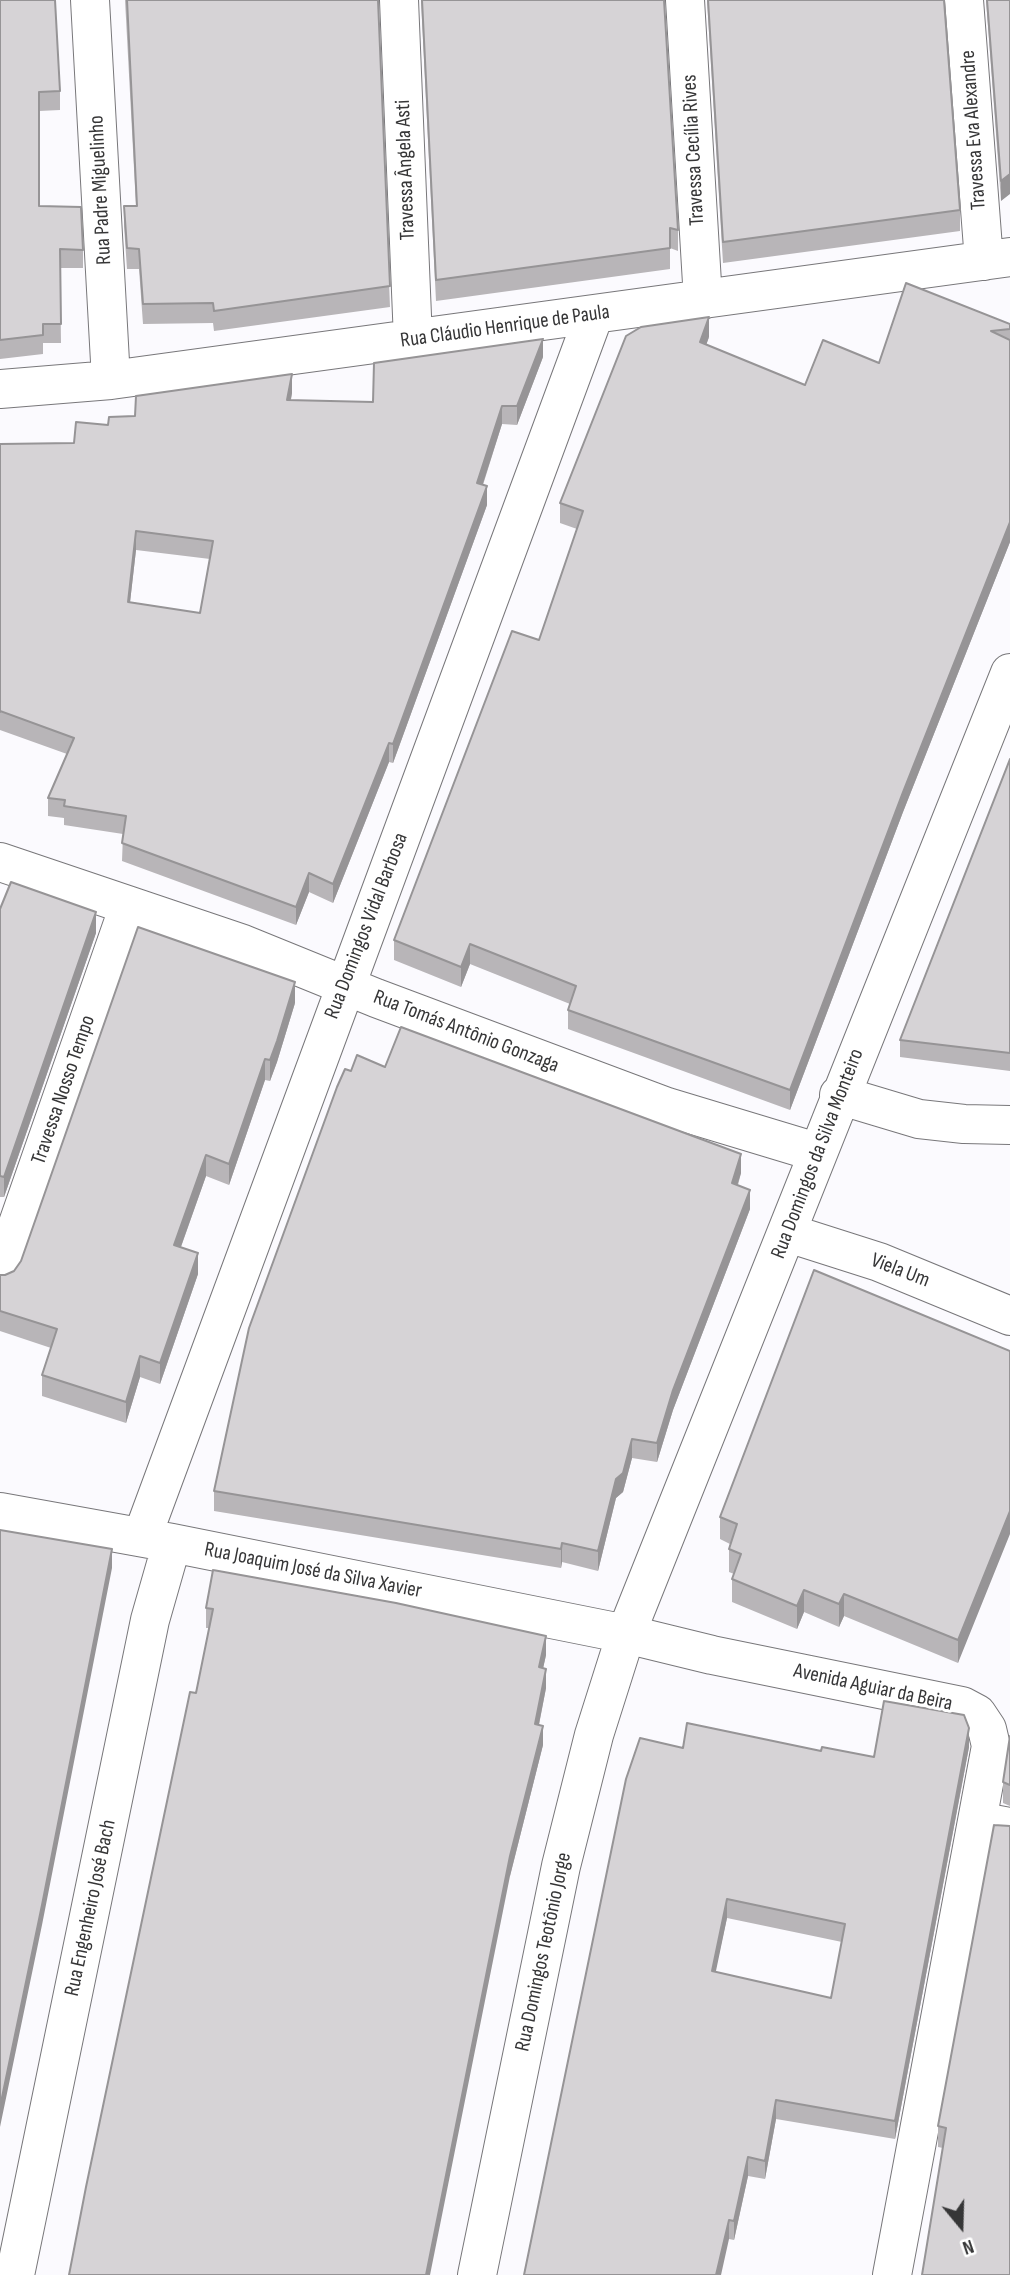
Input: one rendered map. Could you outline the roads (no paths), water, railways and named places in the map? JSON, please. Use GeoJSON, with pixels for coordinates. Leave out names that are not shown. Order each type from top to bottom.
{"type":"FeatureCollection","features":[{"type":"Feature","properties":{"kind":"street","name":"Rua Padre Miguelinho"},"geometry":{"type":"LineString","coordinates":[[90,0],[111,380]]}},
{"type":"Feature","properties":{"kind":"street","name":"Travessa Ângela Asti"},"geometry":{"type":"LineString","coordinates":[[399,0],[413,340]]}},
{"type":"Feature","properties":{"kind":"street","name":"Travessa Cecília Rives"},"geometry":{"type":"LineString","coordinates":[[685,0],[703,300]]}},
{"type":"Feature","properties":{"kind":"street","name":"Travessa Eva Alexandre"},"geometry":{"type":"LineString","coordinates":[[964,0],[997,259]]}},
{"type":"Feature","properties":{"kind":"street","name":"Rua Cláudio Henrique de Paula"},"geometry":{"type":"LineString","coordinates":[[0,389],[111,380],[997,259]]}},
{"type":"Feature","properties":{"kind":"street","name":"Rua Domingos Vidal Barbosa"},"geometry":{"type":"LineString","coordinates":[[157,1540],[344,985],[594,315]]}},
{"type":"Feature","properties":{"kind":"street","name":"Rua Domingos da Silva Monteiro"},"geometry":{"type":"LineString","coordinates":[[626,1634],[788,1233],[816,1152],[1010,673]]}},
{"type":"Feature","properties":{"kind":"street","name":"Rua Tomás Antônio Gonzaga"},"geometry":{"type":"LineString","coordinates":[[0,862],[243,944],[667,1107],[816,1152]]}},
{"type":"Feature","properties":{"kind":"street","name":"Travessa Nosso Tempo"},"geometry":{"type":"LineString","coordinates":[[0,1275],[129,906]]}},
{"type":"Feature","properties":{"kind":"street"},"geometry":{"type":"LineString","coordinates":[[839,1095],[919,1119],[964,1125],[1010,1125]]}},
{"type":"Feature","properties":{"kind":"street","name":"Viela Um"},"geometry":{"type":"LineString","coordinates":[[788,1233],[879,1262],[1010,1316]]}},
{"type":"Feature","properties":{"kind":"street","name":"Rua Joaquim José da Silva Xavier"},"geometry":{"type":"LineString","coordinates":[[0,1512],[157,1540],[626,1634]]}},
{"type":"Feature","properties":{"kind":"street","name":"Rua Engenheiro José Bach"},"geometry":{"type":"LineString","coordinates":[[15,2275],[150,1620],[157,1540]]}},
{"type":"Feature","properties":{"kind":"street","name":"Avenida Aguiar da Beira"},"geometry":{"type":"LineString","coordinates":[[626,1634],[712,1655],[962,1706],[977,1714],[987,1729],[993,1824],[892,2275]]}},
{"type":"Feature","properties":{"kind":"street","name":"Rua Domingos Teotônio Jorge"},"geometry":{"type":"LineString","coordinates":[[477,2275],[561,1866],[594,1735],[626,1634]]}}]}
